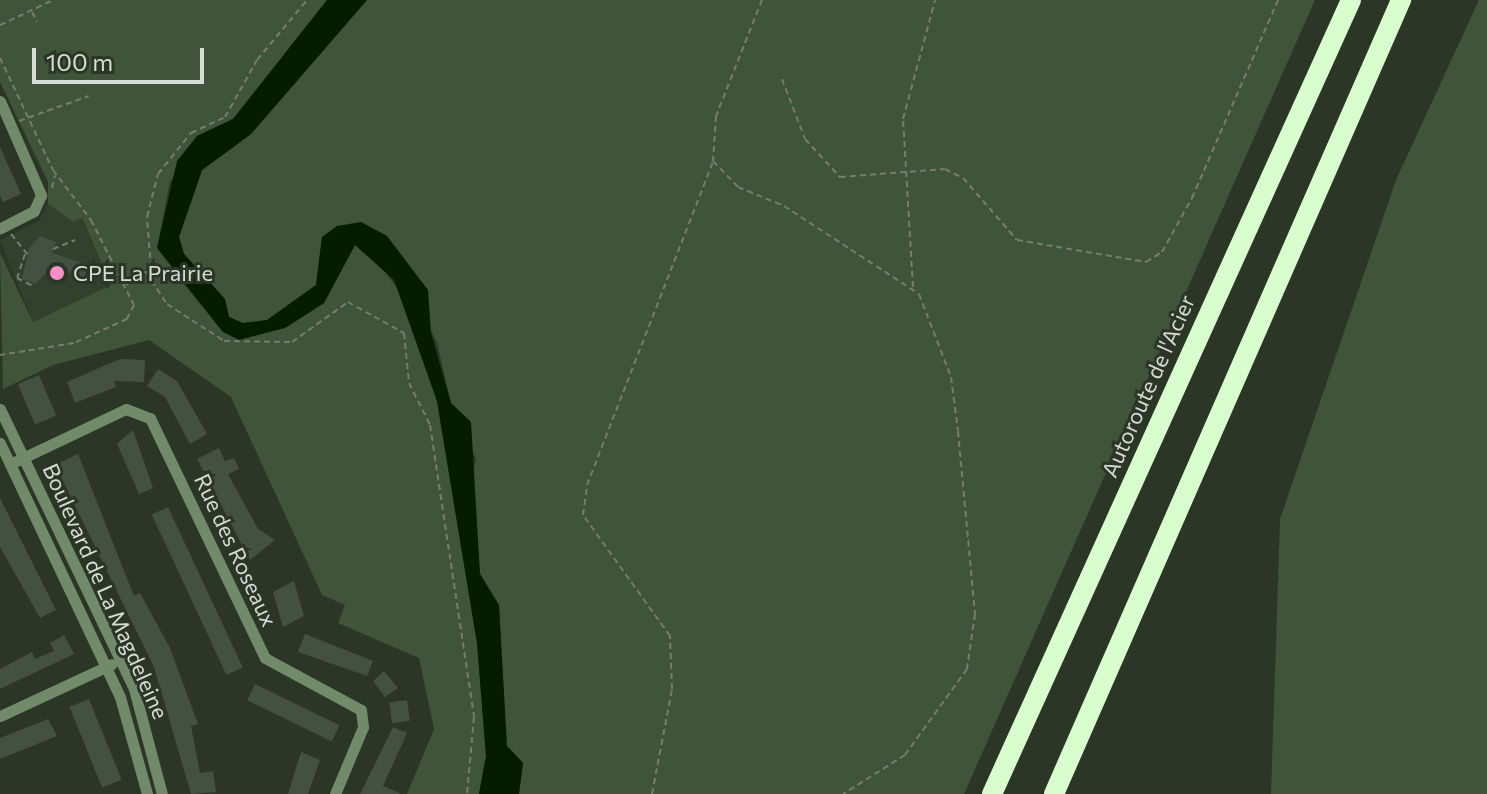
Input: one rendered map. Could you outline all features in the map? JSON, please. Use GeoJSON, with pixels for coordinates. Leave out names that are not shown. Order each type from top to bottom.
{"type":"FeatureCollection","features":[{"type":"Feature","properties":{"kind":"highway","name":"Autoroute de l'Acier"},"geometry":{"type":"LineString","coordinates":[[992,794],[1351,0]]}},
{"type":"Feature","properties":{"kind":"highway"},"geometry":{"type":"LineString","coordinates":[[1054,794],[1404,0]]}},
{"type":"Feature","properties":{"kind":"street"},"geometry":{"type":"LineString","coordinates":[[0,101],[41,195],[34,211],[5,231]]}},
{"type":"Feature","properties":{"kind":"street","name":"Boulevard de La Magdeleine"},"geometry":{"type":"LineString","coordinates":[[0,409],[120,660],[148,728],[159,793]]}},
{"type":"Feature","properties":{"kind":"street","name":"Rue des Roseaux"},"geometry":{"type":"LineString","coordinates":[[10,464],[126,409],[150,418],[265,658],[361,710],[363,727],[335,794]]}},
{"type":"Feature","properties":{"kind":"street","name":"Boulevard de La Magdeleine"},"geometry":{"type":"LineString","coordinates":[[0,443],[106,666],[131,726],[147,794]]}},
{"type":"Feature","properties":{"kind":"street"},"geometry":{"type":"LineString","coordinates":[[0,716],[120,660]]}},
{"type":"Feature","properties":{"kind":"path"},"geometry":{"type":"LineString","coordinates":[[0,25],[53,0]]}},
{"type":"Feature","properties":{"kind":"path"},"geometry":{"type":"LineString","coordinates":[[125,286],[146,272],[153,259],[148,204],[158,174],[191,133],[225,117],[257,60],[307,0]]}},
{"type":"Feature","properties":{"kind":"path"},"geometry":{"type":"LineString","coordinates":[[652,794],[672,689],[670,636],[583,515],[587,485],[713,161],[716,116],[762,0]]}},
{"type":"Feature","properties":{"kind":"path"},"geometry":{"type":"LineString","coordinates":[[843,794],[885,772],[938,718],[962,682],[973,644],[955,399],[913,288],[910,168],[903,119],[935,0]]}},
{"type":"Feature","properties":{"kind":"path"},"geometry":{"type":"LineString","coordinates":[[782,79],[805,139],[840,177],[856,181],[932,166],[963,178],[1029,245],[1153,259],[1192,198],[1278,0]]}},
{"type":"Feature","properties":{"kind":"path"},"geometry":{"type":"LineString","coordinates":[[31,11],[37,22]]}},
{"type":"Feature","properties":{"kind":"path"},"geometry":{"type":"LineString","coordinates":[[0,58],[56,174],[91,220],[134,305],[127,319],[74,343],[0,355]]}},
{"type":"Feature","properties":{"kind":"path"},"geometry":{"type":"LineString","coordinates":[[19,121],[76,96],[89,96]]}},
{"type":"Feature","properties":{"kind":"path"},"geometry":{"type":"LineString","coordinates":[[713,161],[738,187],[784,206],[913,288]]}},
{"type":"Feature","properties":{"kind":"path"},"geometry":{"type":"LineString","coordinates":[[49,178],[56,174]]}},
{"type":"Feature","properties":{"kind":"path"},"geometry":{"type":"LineString","coordinates":[[5,231],[26,254],[17,278],[33,286]]}},
{"type":"Feature","properties":{"kind":"path"},"geometry":{"type":"LineString","coordinates":[[53,249],[75,240]]}},
{"type":"Feature","properties":{"kind":"path"},"geometry":{"type":"LineString","coordinates":[[146,272],[167,304],[224,341],[292,342],[348,302],[404,333],[409,383],[430,425],[474,717],[467,794]]}},
{"type":"Feature","properties":{"kind":"shaded area"},"geometry":{"type":"Polygon","coordinates":[[[0,0],[327,0],[233,119],[197,136],[170,182],[157,248],[167,252],[174,272],[222,331],[285,328],[324,303],[355,245],[368,249],[406,300],[437,401],[477,643],[486,756],[479,794],[407,794],[434,729],[419,658],[338,623],[345,605],[322,595],[231,397],[149,340],[53,365],[3,389],[0,253],[33,322],[111,285],[82,218],[73,222],[48,204],[48,182],[0,82],[0,0]]]}},
{"type":"Feature","properties":{"kind":"shaded area"},"geometry":{"type":"Polygon","coordinates":[[[327,0],[367,0],[251,134],[202,170],[179,237],[184,254],[225,299],[229,317],[243,323],[267,320],[316,285],[322,237],[337,226],[361,222],[387,236],[428,290],[431,333],[451,403],[471,422],[480,574],[499,605],[507,746],[523,763],[519,794],[479,794],[486,756],[477,643],[437,401],[394,280],[355,245],[324,303],[285,328],[239,340],[223,332],[157,248],[177,161],[197,136],[233,119],[327,0]]]}},
{"type":"Feature","properties":{"kind":"shaded area"},"geometry":{"type":"Polygon","coordinates":[[[367,0],[1315,0],[964,794],[519,794],[523,763],[506,746],[499,606],[480,574],[469,485],[476,459],[451,403],[437,343],[387,236],[361,222],[322,237],[316,285],[267,320],[243,323],[229,317],[225,299],[184,254],[179,237],[202,170],[251,134],[367,0]]]}},
{"type":"Feature","properties":{"kind":"shaded area"},"geometry":{"type":"Polygon","coordinates":[[[1479,0],[1487,0],[1487,794],[1271,794],[1280,519],[1396,180],[1479,0]]]}},
{"type":"Feature","properties":{"kind":"shaded area","name":"CPE La Prairie"},"geometry":{"type":"Polygon","coordinates":[[[48,204],[73,222],[81,218],[111,285],[33,322],[0,240],[39,221],[48,204]]]}},
{"type":"Feature","properties":{"kind":"building"},"geometry":{"type":"Polygon","coordinates":[[[0,147],[21,194],[3,202],[0,196],[0,147]]]}},
{"type":"Feature","properties":{"kind":"building"},"geometry":{"type":"Polygon","coordinates":[[[40,236],[56,242],[52,253],[88,265],[84,278],[52,267],[35,284],[22,279],[29,248],[40,236]]]}},
{"type":"Feature","properties":{"kind":"building"},"geometry":{"type":"Polygon","coordinates":[[[120,359],[145,360],[144,382],[114,381],[116,387],[75,403],[67,382],[120,359]]]}},
{"type":"Feature","properties":{"kind":"building"},"geometry":{"type":"Polygon","coordinates":[[[158,369],[177,381],[207,434],[190,444],[165,397],[147,386],[158,369]]]}},
{"type":"Feature","properties":{"kind":"building"},"geometry":{"type":"Polygon","coordinates":[[[39,375],[56,416],[35,424],[18,384],[39,375]]]}},
{"type":"Feature","properties":{"kind":"building"},"geometry":{"type":"Polygon","coordinates":[[[133,430],[153,488],[139,494],[117,444],[133,430]]]}},
{"type":"Feature","properties":{"kind":"building"},"geometry":{"type":"Polygon","coordinates":[[[219,448],[225,461],[234,458],[239,469],[228,474],[258,529],[275,540],[250,560],[197,459],[219,448]]]}},
{"type":"Feature","properties":{"kind":"building"},"geometry":{"type":"Polygon","coordinates":[[[78,454],[134,596],[140,593],[170,648],[198,724],[191,726],[200,773],[213,771],[216,792],[191,794],[154,667],[55,465],[78,454]]]}},
{"type":"Feature","properties":{"kind":"building"},"geometry":{"type":"Polygon","coordinates":[[[0,498],[56,610],[40,618],[0,547],[0,498]]]}},
{"type":"Feature","properties":{"kind":"building"},"geometry":{"type":"Polygon","coordinates":[[[168,507],[243,667],[226,675],[152,515],[168,507]]]}},
{"type":"Feature","properties":{"kind":"building"},"geometry":{"type":"Polygon","coordinates":[[[294,581],[304,616],[283,627],[273,592],[294,581]]]}},
{"type":"Feature","properties":{"kind":"building"},"geometry":{"type":"Polygon","coordinates":[[[305,634],[373,661],[367,676],[298,652],[305,634]]]}},
{"type":"Feature","properties":{"kind":"building"},"geometry":{"type":"Polygon","coordinates":[[[64,635],[74,654],[0,689],[0,669],[32,652],[35,659],[54,651],[50,643],[64,635]]]}},
{"type":"Feature","properties":{"kind":"building"},"geometry":{"type":"Polygon","coordinates":[[[384,671],[398,688],[385,697],[373,681],[384,671]]]}},
{"type":"Feature","properties":{"kind":"building"},"geometry":{"type":"Polygon","coordinates":[[[255,684],[339,725],[332,741],[247,700],[255,684]]]}},
{"type":"Feature","properties":{"kind":"building"},"geometry":{"type":"Polygon","coordinates":[[[89,699],[122,780],[102,788],[70,707],[89,699]]]}},
{"type":"Feature","properties":{"kind":"building"},"geometry":{"type":"Polygon","coordinates":[[[407,700],[410,721],[392,723],[389,703],[407,700]]]}},
{"type":"Feature","properties":{"kind":"building"},"geometry":{"type":"Polygon","coordinates":[[[48,719],[57,736],[0,759],[0,738],[48,719]]]}},
{"type":"Feature","properties":{"kind":"building"},"geometry":{"type":"Polygon","coordinates":[[[393,727],[407,733],[383,786],[401,794],[360,794],[393,727]]]}},
{"type":"Feature","properties":{"kind":"building"},"geometry":{"type":"Polygon","coordinates":[[[301,752],[320,760],[308,794],[288,794],[301,752]]]}},
{"type":"Feature","properties":{"kind":"place","name":"CPE La Prairie"},"geometry":{"type":"Point","coordinates":[57,273]}}]}
